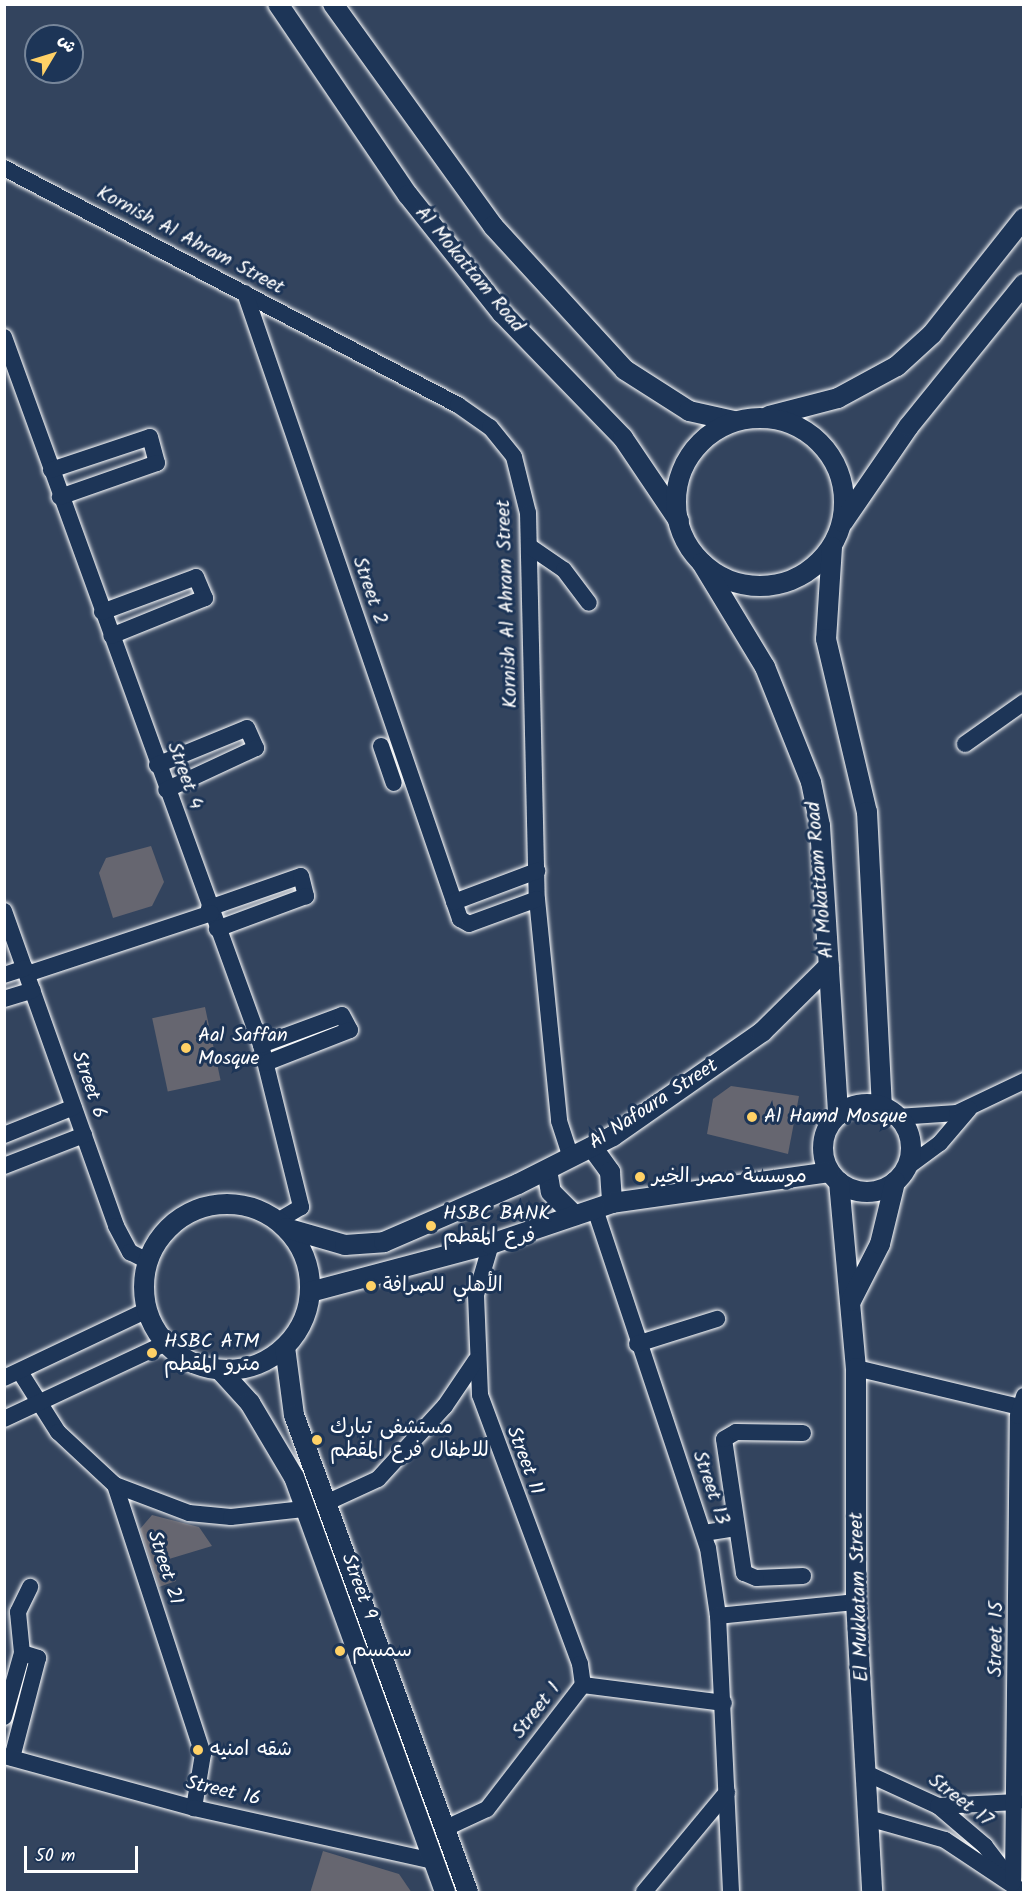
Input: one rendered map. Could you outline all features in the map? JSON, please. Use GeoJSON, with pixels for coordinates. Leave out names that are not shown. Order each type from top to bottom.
{"type":"FeatureCollection","features":[{"type":"Feature","properties":{"kind":"main road","name":"Al Mokattam Road"},"geometry":{"type":"LineString","coordinates":[[278,4],[427,221],[502,313],[622,438],[678,521]]}},
{"type":"Feature","properties":{"kind":"main road"},"geometry":{"type":"LineString","coordinates":[[333,4],[480,209],[625,370],[689,411],[734,421],[762,418],[838,398],[897,366],[932,334],[1023,218]]}},
{"type":"Feature","properties":{"kind":"main road"},"geometry":{"type":"LineString","coordinates":[[850,1301],[880,1244],[910,1141],[890,1112],[867,812],[826,639],[832,547],[841,524],[909,426],[1023,284]]}},
{"type":"Feature","properties":{"kind":"main road"},"geometry":{"type":"LineString","coordinates":[[762,418],[783,421],[820,443],[842,481],[841,524]]}},
{"type":"Feature","properties":{"kind":"main road"},"geometry":{"type":"LineString","coordinates":[[734,421],[694,450],[677,496],[678,521],[702,563],[739,582],[771,585],[795,579],[832,547]]}},
{"type":"Feature","properties":{"kind":"main road","name":"Al Mokattam Road"},"geometry":{"type":"LineString","coordinates":[[702,563],[765,667],[812,782],[820,826],[838,1115]]}},
{"type":"Feature","properties":{"kind":"main road","name":"Al Nafoura Street"},"geometry":{"type":"LineString","coordinates":[[282,1225],[345,1245],[384,1242],[547,1170],[592,1147],[762,1032],[829,966]]}},
{"type":"Feature","properties":{"kind":"main road"},"geometry":{"type":"LineString","coordinates":[[834,1177],[823,1146],[838,1115],[864,1105],[890,1112]]}},
{"type":"Feature","properties":{"kind":"main road"},"geometry":{"type":"LineString","coordinates":[[592,1147],[610,1172],[603,1206]]}},
{"type":"Feature","properties":{"kind":"main road"},"geometry":{"type":"LineString","coordinates":[[547,1170],[551,1192],[574,1215]]}},
{"type":"Feature","properties":{"kind":"main road"},"geometry":{"type":"LineString","coordinates":[[310,1292],[491,1244],[603,1206],[834,1177],[862,1192],[901,1175]]}},
{"type":"Feature","properties":{"kind":"main road","name":"El Mukkatam Street"},"geometry":{"type":"LineString","coordinates":[[834,1177],[856,1368],[856,1602],[872,1893]]}},
{"type":"Feature","properties":{"kind":"main road"},"geometry":{"type":"LineString","coordinates":[[234,1203],[282,1225],[302,1251],[310,1292],[303,1322],[285,1347],[255,1365],[220,1370],[196,1364],[166,1343],[147,1310],[147,1261],[163,1233],[202,1207],[234,1203]]}},
{"type":"Feature","properties":{"kind":"main road","name":"Street 9"},"geometry":{"type":"LineString","coordinates":[[285,1347],[289,1398],[468,1893]]}},
{"type":"Feature","properties":{"kind":"main road","name":"Street 9"},"geometry":{"type":"LineString","coordinates":[[220,1370],[250,1403],[281,1453],[304,1509],[445,1893]]}},
{"type":"Feature","properties":{"kind":"street","name":"Kornish Al Ahram Street"},"geometry":{"type":"LineString","coordinates":[[4,168],[245,293],[490,426],[521,475],[529,546],[537,899],[559,1121],[571,1158]]}},
{"type":"Feature","properties":{"kind":"street","name":"Street 2"},"geometry":{"type":"LineString","coordinates":[[245,293],[460,920],[469,924],[537,899]]}},
{"type":"Feature","properties":{"kind":"street","name":"Street 4"},"geometry":{"type":"LineString","coordinates":[[4,337],[166,790],[261,1045],[301,1207],[282,1225]]}},
{"type":"Feature","properties":{"kind":"street"},"geometry":{"type":"LineString","coordinates":[[51,470],[147,436],[153,445],[157,463],[60,497]]}},
{"type":"Feature","properties":{"kind":"street"},"geometry":{"type":"LineString","coordinates":[[529,546],[564,570],[589,603]]}},
{"type":"Feature","properties":{"kind":"street"},"geometry":{"type":"LineString","coordinates":[[102,612],[196,577],[205,598],[111,636]]}},
{"type":"Feature","properties":{"kind":"street"},"geometry":{"type":"LineString","coordinates":[[965,744],[1020,711]]}},
{"type":"Feature","properties":{"kind":"street"},"geometry":{"type":"LineString","coordinates":[[157,765],[247,728],[256,748],[166,790]]}},
{"type":"Feature","properties":{"kind":"street"},"geometry":{"type":"LineString","coordinates":[[381,746],[394,783]]}},
{"type":"Feature","properties":{"kind":"street"},"geometry":{"type":"LineString","coordinates":[[388,765],[405,760]]}},
{"type":"Feature","properties":{"kind":"street"},"geometry":{"type":"LineString","coordinates":[[454,902],[537,871]]}},
{"type":"Feature","properties":{"kind":"street"},"geometry":{"type":"LineString","coordinates":[[4,975],[28,977],[212,916],[302,876],[306,896],[212,916]]}},
{"type":"Feature","properties":{"kind":"street","name":"Street 6"},"geometry":{"type":"LineString","coordinates":[[4,911],[122,1241],[147,1261]]}},
{"type":"Feature","properties":{"kind":"street"},"geometry":{"type":"LineString","coordinates":[[4,999],[28,977]]}},
{"type":"Feature","properties":{"kind":"street"},"geometry":{"type":"LineString","coordinates":[[261,1045],[342,1015],[350,1030],[266,1063]]}},
{"type":"Feature","properties":{"kind":"street"},"geometry":{"type":"LineString","coordinates":[[890,1112],[931,1118],[969,1109],[1023,1081]]}},
{"type":"Feature","properties":{"kind":"street"},"geometry":{"type":"LineString","coordinates":[[4,1134],[74,1107]]}},
{"type":"Feature","properties":{"kind":"street"},"geometry":{"type":"LineString","coordinates":[[901,1175],[940,1143],[969,1109]]}},
{"type":"Feature","properties":{"kind":"street"},"geometry":{"type":"LineString","coordinates":[[4,1166],[84,1135]]}},
{"type":"Feature","properties":{"kind":"street","name":"Street 13"},"geometry":{"type":"LineString","coordinates":[[603,1206],[637,1344],[704,1533],[718,1616],[724,1703],[731,1893]]}},
{"type":"Feature","properties":{"kind":"street","name":"Street 11"},"geometry":{"type":"LineString","coordinates":[[491,1244],[478,1277],[476,1359],[484,1413],[580,1664],[583,1685]]}},
{"type":"Feature","properties":{"kind":"street"},"geometry":{"type":"LineString","coordinates":[[147,1310],[12,1375],[69,1444],[115,1485],[189,1513],[231,1517],[304,1509]]}},
{"type":"Feature","properties":{"kind":"street"},"geometry":{"type":"LineString","coordinates":[[637,1344],[717,1318]]}},
{"type":"Feature","properties":{"kind":"street"},"geometry":{"type":"LineString","coordinates":[[4,1419],[39,1406],[166,1343]]}},
{"type":"Feature","properties":{"kind":"street"},"geometry":{"type":"LineString","coordinates":[[328,1502],[378,1479],[445,1406],[476,1359]]}},
{"type":"Feature","properties":{"kind":"street"},"geometry":{"type":"LineString","coordinates":[[856,1368],[1022,1404]]}},
{"type":"Feature","properties":{"kind":"street","name":"Street 15"},"geometry":{"type":"LineString","coordinates":[[1018,1888],[1022,1404]]}},
{"type":"Feature","properties":{"kind":"street"},"geometry":{"type":"LineString","coordinates":[[802,1575],[749,1577],[741,1566],[724,1439],[736,1432],[803,1433]]}},
{"type":"Feature","properties":{"kind":"street","name":"Street 21"},"geometry":{"type":"LineString","coordinates":[[115,1485],[203,1754],[194,1808]]}},
{"type":"Feature","properties":{"kind":"street"},"geometry":{"type":"LineString","coordinates":[[704,1533],[736,1528]]}},
{"type":"Feature","properties":{"kind":"street"},"geometry":{"type":"LineString","coordinates":[[4,1718],[22,1653],[18,1612],[30,1587]]}},
{"type":"Feature","properties":{"kind":"street"},"geometry":{"type":"LineString","coordinates":[[718,1616],[856,1602]]}},
{"type":"Feature","properties":{"kind":"street"},"geometry":{"type":"LineString","coordinates":[[8,1757],[39,1659],[22,1653]]}},
{"type":"Feature","properties":{"kind":"street","name":"Street 1"},"geometry":{"type":"LineString","coordinates":[[446,1828],[487,1809],[583,1685],[724,1703]]}},
{"type":"Feature","properties":{"kind":"street","name":"Street 16"},"geometry":{"type":"LineString","coordinates":[[8,1757],[194,1808],[434,1861]]}},
{"type":"Feature","properties":{"kind":"street","name":"Street 17"},"geometry":{"type":"LineString","coordinates":[[866,1773],[938,1806],[985,1846],[1018,1888]]}},
{"type":"Feature","properties":{"kind":"street"},"geometry":{"type":"LineString","coordinates":[[644,1893],[727,1792]]}},
{"type":"Feature","properties":{"kind":"street"},"geometry":{"type":"LineString","coordinates":[[938,1806],[1017,1802]]}},
{"type":"Feature","properties":{"kind":"street","name":"Street 17"},"geometry":{"type":"LineString","coordinates":[[868,1818],[945,1840],[1018,1888]]}},
{"type":"Feature","properties":{"kind":"building"},"geometry":{"type":"Polygon","coordinates":[[[151,846],[164,882],[152,906],[113,918],[99,873],[106,858],[151,846]]]}},
{"type":"Feature","properties":{"kind":"building","name":"Aal Saffan Mosque"},"geometry":{"type":"Polygon","coordinates":[[[205,1007],[221,1080],[168,1092],[152,1018],[205,1007]]]}},
{"type":"Feature","properties":{"kind":"building","name":"Al Hamd Mosque"},"geometry":{"type":"Polygon","coordinates":[[[731,1086],[799,1096],[788,1154],[707,1134],[713,1099],[731,1086]]]}},
{"type":"Feature","properties":{"kind":"building"},"geometry":{"type":"Polygon","coordinates":[[[152,1515],[199,1527],[212,1546],[169,1559],[176,1581],[159,1587],[140,1529],[152,1515]]]}},
{"type":"Feature","properties":{"kind":"building"},"geometry":{"type":"Polygon","coordinates":[[[323,1851],[399,1874],[412,1893],[310,1893],[323,1851]]]}},
{"type":"Feature","properties":{"kind":"place","name":"Aal Saffan Mosque"},"geometry":{"type":"Point","coordinates":[186,1048]}},
{"type":"Feature","properties":{"kind":"place","name":"Al Hamd Mosque"},"geometry":{"type":"Point","coordinates":[752,1117]}},
{"type":"Feature","properties":{"kind":"place","name":"موسسة مصر الخير"},"geometry":{"type":"Point","coordinates":[640,1177]}},
{"type":"Feature","properties":{"kind":"place","name":"HSBC BANK فرع المقطم"},"geometry":{"type":"Point","coordinates":[431,1226]}},
{"type":"Feature","properties":{"kind":"place","name":"الأهلي للصرافة"},"geometry":{"type":"Point","coordinates":[371,1286]}},
{"type":"Feature","properties":{"kind":"place","name":"HSBC ATM مترو المقطم"},"geometry":{"type":"Point","coordinates":[152,1353]}},
{"type":"Feature","properties":{"kind":"place","name":"مستشفى تبارك للاطفال فرع المقطم"},"geometry":{"type":"Point","coordinates":[317,1440]}},
{"type":"Feature","properties":{"kind":"place","name":"سمسم"},"geometry":{"type":"Point","coordinates":[340,1651]}},
{"type":"Feature","properties":{"kind":"place","name":"شقه امنيه"},"geometry":{"type":"Point","coordinates":[198,1750]}}]}
